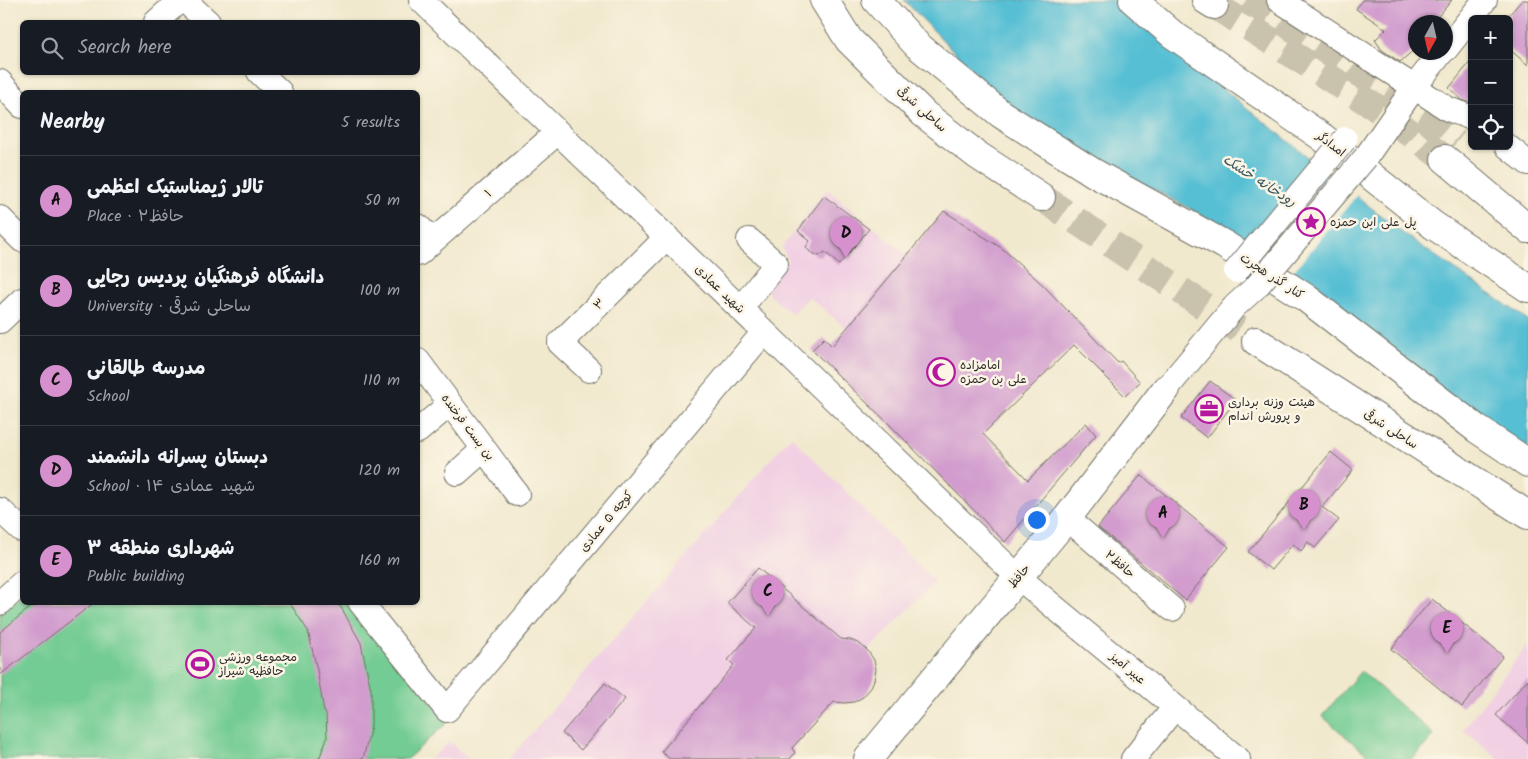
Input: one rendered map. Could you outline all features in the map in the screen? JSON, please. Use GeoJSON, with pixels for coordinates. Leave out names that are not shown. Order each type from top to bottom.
{"type":"FeatureCollection","features":[{"type":"Feature","properties":{"kind":"main road","name":"ساحلی شرقی"},"geometry":{"type":"LineString","coordinates":[[824,0],[849,40],[924,114],[977,155],[1041,197]]}},
{"type":"Feature","properties":{"kind":"main road","name":"کنار گذر هجرت"},"geometry":{"type":"LineString","coordinates":[[876,0],[917,45],[1001,114],[1094,172],[1226,245],[1298,293],[1477,429],[1528,463]]}},
{"type":"Feature","properties":{"kind":"main road","name":"امدادگر"},"geometry":{"type":"LineString","coordinates":[[1133,0],[1172,34],[1322,137],[1432,225],[1528,288]]}},
{"type":"Feature","properties":{"kind":"main road"},"geometry":{"type":"LineString","coordinates":[[1528,204],[1451,151],[1528,229]]}},
{"type":"Feature","properties":{"kind":"main road","name":"ساحلی شرقی"},"geometry":{"type":"LineString","coordinates":[[1256,341],[1528,515]]}},
{"type":"Feature","properties":{"kind":"main road","name":"حافظ"},"geometry":{"type":"LineString","coordinates":[[868,759],[1067,518],[1166,389]]}},
{"type":"Feature","properties":{"kind":"street"},"geometry":{"type":"LineString","coordinates":[[158,20],[180,0]]}},
{"type":"Feature","properties":{"kind":"street"},"geometry":{"type":"LineString","coordinates":[[184,0],[206,20]]}},
{"type":"Feature","properties":{"kind":"street","name":"شهید عمادی"},"geometry":{"type":"LineString","coordinates":[[421,0],[1018,577]]}},
{"type":"Feature","properties":{"kind":"street"},"geometry":{"type":"LineString","coordinates":[[1279,0],[1448,109],[1468,116]]}},
{"type":"Feature","properties":{"kind":"street"},"geometry":{"type":"LineString","coordinates":[[1453,40],[1485,0]]}},
{"type":"Feature","properties":{"kind":"street"},"geometry":{"type":"LineString","coordinates":[[1166,389],[1235,306],[1257,286],[1366,157],[1381,133],[1436,60]]}},
{"type":"Feature","properties":{"kind":"street"},"geometry":{"type":"LineString","coordinates":[[0,82],[20,104]]}},
{"type":"Feature","properties":{"kind":"street","name":"۱"},"geometry":{"type":"LineString","coordinates":[[423,240],[558,132]]}},
{"type":"Feature","properties":{"kind":"street"},"geometry":{"type":"LineString","coordinates":[[1235,306],[1236,271],[1344,138],[1381,133]]}},
{"type":"Feature","properties":{"kind":"street"},"geometry":{"type":"LineString","coordinates":[[1512,150],[1528,163]]}},
{"type":"Feature","properties":{"kind":"street"},"geometry":{"type":"LineString","coordinates":[[0,218],[20,238]]}},
{"type":"Feature","properties":{"kind":"street","name":"۳"},"geometry":{"type":"LineString","coordinates":[[589,370],[560,343],[667,238]]}},
{"type":"Feature","properties":{"kind":"street"},"geometry":{"type":"LineString","coordinates":[[740,309],[776,264],[749,240]]}},
{"type":"Feature","properties":{"kind":"street"},"geometry":{"type":"LineString","coordinates":[[0,321],[20,302]]}},
{"type":"Feature","properties":{"kind":"street","name":"کوچه ۵ عمادی"},"geometry":{"type":"LineString","coordinates":[[362,605],[447,710],[764,332]]}},
{"type":"Feature","properties":{"kind":"street","name":"بن بست فرخنده"},"geometry":{"type":"LineString","coordinates":[[420,365],[517,494]]}},
{"type":"Feature","properties":{"kind":"street"},"geometry":{"type":"LineString","coordinates":[[420,429],[450,404]]}},
{"type":"Feature","properties":{"kind":"street"},"geometry":{"type":"LineString","coordinates":[[457,473],[484,448]]}},
{"type":"Feature","properties":{"kind":"street"},"geometry":{"type":"LineString","coordinates":[[0,510],[20,528]]}},
{"type":"Feature","properties":{"kind":"street","name":"۲حافظ"},"geometry":{"type":"LineString","coordinates":[[1067,518],[1172,609]]}},
{"type":"Feature","properties":{"kind":"street","name":"عبیر آمیز"},"geometry":{"type":"LineString","coordinates":[[1018,577],[1238,759]]}},
{"type":"Feature","properties":{"kind":"street"},"geometry":{"type":"LineString","coordinates":[[0,603],[20,585]]}},
{"type":"Feature","properties":{"kind":"street"},"geometry":{"type":"LineString","coordinates":[[1133,759],[1175,707]]}},
{"type":"Feature","properties":{"kind":"shaded area"},"geometry":{"type":"Polygon","coordinates":[[[827,189],[907,255],[847,329],[809,297],[792,314],[769,295],[767,285],[788,261],[782,247],[827,189]]]}},
{"type":"Feature","properties":{"kind":"shaded area"},"geometry":{"type":"Polygon","coordinates":[[[791,436],[935,582],[868,651],[874,660],[876,669],[870,689],[863,697],[854,702],[834,702],[792,748],[795,753],[790,759],[509,759],[791,436]]]}},
{"type":"Feature","properties":{"kind":"shaded area"},"geometry":{"type":"Polygon","coordinates":[[[1528,644],[1528,759],[1499,759],[1463,730],[1528,644]]]}},
{"type":"Feature","properties":{"kind":"shaded area"},"geometry":{"type":"Polygon","coordinates":[[[450,742],[469,759],[430,759],[450,742]]]}},
{"type":"Feature","properties":{"kind":"green space","name":"مجموعه ورزشی حافظیه شیراز"},"geometry":{"type":"Polygon","coordinates":[[[20,598],[20,605],[353,605],[448,722],[407,759],[0,759],[0,614],[20,598]]]}},
{"type":"Feature","properties":{"kind":"green space"},"geometry":{"type":"Polygon","coordinates":[[[1361,671],[1434,735],[1413,759],[1372,759],[1322,716],[1361,671]]]}},
{"type":"Feature","properties":{"kind":"water","name":"رودخانه خشک"},"geometry":{"type":"Polygon","coordinates":[[[904,0],[1113,0],[1405,235],[1528,320],[1528,447],[1475,414],[1309,287],[1282,258],[1142,183],[1000,103],[970,68],[904,0]]]}},
{"type":"Feature","properties":{"kind":"pier","name":"پل علی ابن حمزه"},"geometry":{"type":"Polygon","coordinates":[[[1329,172],[1358,194],[1292,273],[1280,260],[1263,251],[1329,172]]]}},
{"type":"Feature","properties":{"kind":"building"},"geometry":{"type":"Polygon","coordinates":[[[1362,0],[1452,0],[1439,15],[1408,15],[1408,55],[1400,62],[1382,50],[1375,40],[1386,29],[1356,9],[1362,0]]]}},
{"type":"Feature","properties":{"kind":"building"},"geometry":{"type":"Polygon","coordinates":[[[1522,0],[1528,0],[1528,65],[1513,52],[1513,15],[1509,15],[1522,0]]]}},
{"type":"Feature","properties":{"kind":"building"},"geometry":{"type":"Polygon","coordinates":[[[1468,65],[1468,102],[1462,100],[1449,88],[1468,65]]]}},
{"type":"Feature","properties":{"kind":"building"},"geometry":{"type":"Polygon","coordinates":[[[824,196],[869,229],[839,265],[825,252],[819,256],[810,252],[806,247],[810,241],[798,231],[824,196]]]}},
{"type":"Feature","properties":{"kind":"building","name":"امامزاده علی بن حمزه"},"geometry":{"type":"Polygon","coordinates":[[[944,211],[1003,249],[1043,285],[1118,363],[1121,361],[1140,382],[1125,396],[1074,345],[983,434],[1028,480],[1086,423],[1096,435],[1005,542],[890,425],[812,350],[824,338],[832,346],[944,211]]]}},
{"type":"Feature","properties":{"kind":"building","name":"هیئت وزنه برداری و پرورش اندام"},"geometry":{"type":"Polygon","coordinates":[[[1210,381],[1236,400],[1207,438],[1181,418],[1210,381]]]}},
{"type":"Feature","properties":{"kind":"building"},"geometry":{"type":"Polygon","coordinates":[[[1331,452],[1353,470],[1322,507],[1339,520],[1315,548],[1308,542],[1301,551],[1293,544],[1271,570],[1248,552],[1331,452]]]}},
{"type":"Feature","properties":{"kind":"building"},"geometry":{"type":"Polygon","coordinates":[[[1141,475],[1229,547],[1185,600],[1098,527],[1141,475]]]}},
{"type":"Feature","properties":{"kind":"building"},"geometry":{"type":"Polygon","coordinates":[[[758,568],[841,639],[851,640],[860,644],[868,651],[874,660],[876,669],[870,689],[863,697],[854,702],[834,702],[792,748],[795,753],[790,759],[670,759],[661,752],[734,665],[728,660],[756,628],[727,603],[758,568]]]}},
{"type":"Feature","properties":{"kind":"building"},"geometry":{"type":"Polygon","coordinates":[[[1432,599],[1503,656],[1462,707],[1391,649],[1432,599]]]}},
{"type":"Feature","properties":{"kind":"building"},"geometry":{"type":"Polygon","coordinates":[[[33,605],[91,605],[0,675],[0,632],[33,605]]]}},
{"type":"Feature","properties":{"kind":"building"},"geometry":{"type":"Polygon","coordinates":[[[291,605],[339,605],[361,643],[371,690],[371,726],[363,759],[319,759],[327,738],[326,713],[324,712],[308,631],[291,605]]]}},
{"type":"Feature","properties":{"kind":"building"},"geometry":{"type":"Polygon","coordinates":[[[1528,679],[1528,743],[1496,715],[1528,679]]]}},
{"type":"Feature","properties":{"kind":"building"},"geometry":{"type":"Polygon","coordinates":[[[605,683],[625,699],[581,750],[562,733],[605,683]]]}},
{"type":"Feature","properties":{"kind":"tunnel"},"geometry":{"type":"LineString","coordinates":[[1246,0],[1274,15],[1424,117],[1456,143]]}},
{"type":"Feature","properties":{"kind":"tunnel"},"geometry":{"type":"LineString","coordinates":[[1214,5],[1374,106],[1445,159]]}},
{"type":"Feature","properties":{"kind":"tunnel"},"geometry":{"type":"LineString","coordinates":[[1041,197],[1256,341]]}},
{"type":"Feature","properties":{"kind":"place","name":"پل علی ابن حمزه"},"geometry":{"type":"Point","coordinates":[1311,222]}},
{"type":"Feature","properties":{"kind":"place","name":"دبستان پسرانه دانشمند"},"geometry":{"type":"Point","coordinates":[846,258]}},
{"type":"Feature","properties":{"kind":"place","name":"امامزاده علی بن حمزه"},"geometry":{"type":"Point","coordinates":[941,372]}},
{"type":"Feature","properties":{"kind":"place","name":"هیئت وزنه برداری و پرورش اندام"},"geometry":{"type":"Point","coordinates":[1209,409]}},
{"type":"Feature","properties":{"kind":"place","name":"دانشگاه فرهنگیان پردیس رجایی"},"geometry":{"type":"Point","coordinates":[1304,530]}},
{"type":"Feature","properties":{"kind":"place","name":"تالار ژیمناستیک اعظمی"},"geometry":{"type":"Point","coordinates":[1163,538]}},
{"type":"Feature","properties":{"kind":"place","name":"مدرسه طالقانی"},"geometry":{"type":"Point","coordinates":[768,616]}},
{"type":"Feature","properties":{"kind":"place","name":"شهرداری منطقه ۳"},"geometry":{"type":"Point","coordinates":[1447,653]}},
{"type":"Feature","properties":{"kind":"place","name":"مجموعه ورزشی حافظیه شیراز"},"geometry":{"type":"Point","coordinates":[200,664]}}]}
